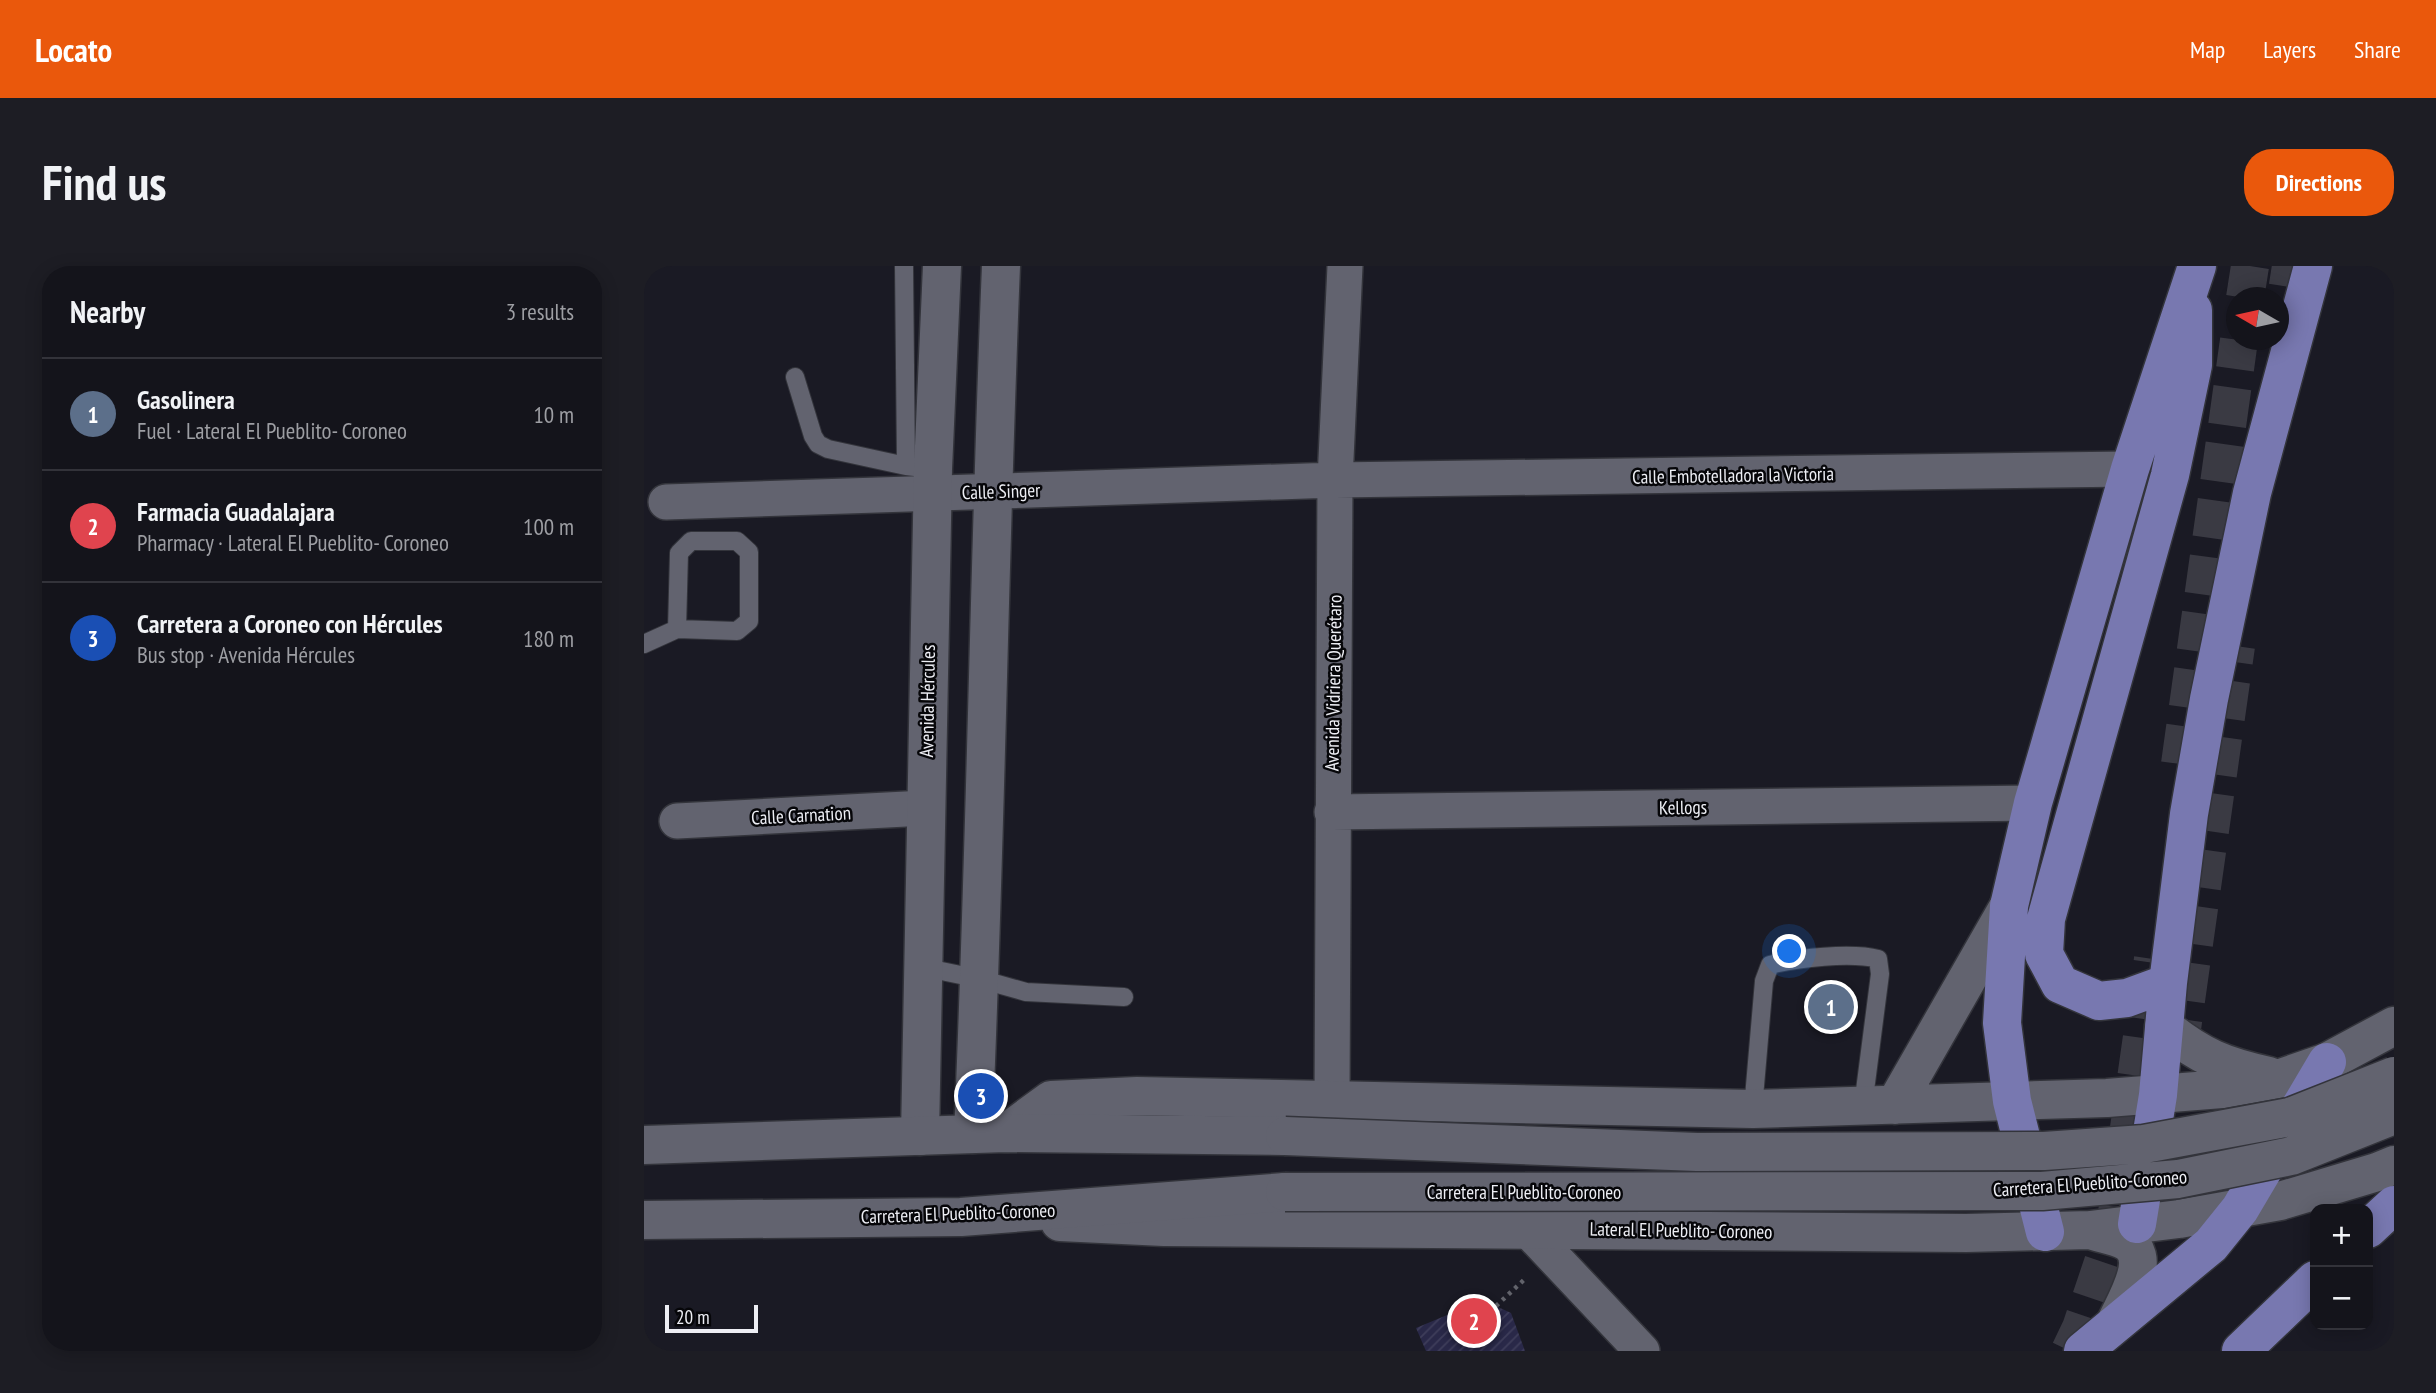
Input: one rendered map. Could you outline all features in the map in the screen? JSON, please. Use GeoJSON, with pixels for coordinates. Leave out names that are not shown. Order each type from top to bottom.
{"type":"FeatureCollection","features":[{"type":"Feature","properties":{"kind":"highway"},"geometry":{"type":"LineString","coordinates":[[2137,1224],[2158,1095],[2168,983],[2189,814],[2231,583],[2252,493],[2313,266]]}},
{"type":"Feature","properties":{"kind":"highway"},"geometry":{"type":"LineString","coordinates":[[2168,983],[2127,998],[2099,1001],[2060,984],[2044,954],[2046,919],[2170,475],[2193,365],[2195,271]]}},
{"type":"Feature","properties":{"kind":"highway"},"geometry":{"type":"LineString","coordinates":[[2045,1232],[2012,1101],[2001,1023],[2009,906],[2033,803],[2130,469],[2195,271]]}},
{"type":"Feature","properties":{"kind":"highway"},"geometry":{"type":"LineString","coordinates":[[2082,1351],[2211,1245],[2240,1209],[2327,1062]]}},
{"type":"Feature","properties":{"kind":"highway"},"geometry":{"type":"LineString","coordinates":[[2373,1224],[2394,1205]]}},
{"type":"Feature","properties":{"kind":"highway"},"geometry":{"type":"LineString","coordinates":[[2241,1351],[2310,1285]]}},
{"type":"Feature","properties":{"kind":"street","name":"Avenida Hércules"},"geometry":{"type":"LineString","coordinates":[[920,1136],[925,808],[924,476],[942,266]]}},
{"type":"Feature","properties":{"kind":"street"},"geometry":{"type":"LineString","coordinates":[[1001,266],[992,492],[980,979],[990,1133],[1051,1100],[1137,1096],[1753,1109],[2158,1095],[2222,1089],[2278,1079],[2327,1062],[2394,1026]]}},
{"type":"Feature","properties":{"kind":"street","name":"Avenida Vidriera Querétaro"},"geometry":{"type":"LineString","coordinates":[[1332,1100],[1335,480],[1345,266]]}},
{"type":"Feature","properties":{"kind":"street","name":"Calle Embotelladora la Victoria"},"geometry":{"type":"LineString","coordinates":[[1335,480],[2130,469]]}},
{"type":"Feature","properties":{"kind":"street","name":"Calle Singer"},"geometry":{"type":"LineString","coordinates":[[666,502],[924,476],[992,492],[1335,480]]}},
{"type":"Feature","properties":{"kind":"street","name":"Kellogs"},"geometry":{"type":"LineString","coordinates":[[1332,812],[2033,803]]}},
{"type":"Feature","properties":{"kind":"street","name":"Calle Carnation"},"geometry":{"type":"LineString","coordinates":[[677,821],[925,808]]}},
{"type":"Feature","properties":{"kind":"street"},"geometry":{"type":"LineString","coordinates":[[1879,1105],[2009,906]]}},
{"type":"Feature","properties":{"kind":"street"},"geometry":{"type":"LineString","coordinates":[[2164,1027],[2185,1044],[2228,1067],[2278,1079]]}},
{"type":"Feature","properties":{"kind":"street","name":"Carretera El Pueblito-Coroneo"},"geometry":{"type":"LineString","coordinates":[[644,1145],[990,1133],[1285,1136],[1697,1152],[2044,1152],[2144,1144],[2290,1118],[2394,1076]]}},
{"type":"Feature","properties":{"kind":"street","name":"Carretera El Pueblito-Coroneo"},"geometry":{"type":"LineString","coordinates":[[644,1220],[961,1217],[1285,1192],[2042,1191],[2178,1179],[2291,1156],[2394,1115]]}},
{"type":"Feature","properties":{"kind":"street","name":"Lateral El Pueblito- Coroneo"},"geometry":{"type":"LineString","coordinates":[[961,1217],[1539,1242],[2045,1232],[2090,1230],[2240,1209],[2280,1201],[2394,1165]]}},
{"type":"Feature","properties":{"kind":"street"},"geometry":{"type":"LineString","coordinates":[[2090,1230],[2127,1242],[2136,1251],[2136,1276],[2116,1322]]}},
{"type":"Feature","properties":{"kind":"street"},"geometry":{"type":"LineString","coordinates":[[1539,1242],[1642,1351]]}},
{"type":"Feature","properties":{"kind":"lane"},"geometry":{"type":"LineString","coordinates":[[795,377],[813,436],[818,444],[924,476],[904,266]]}},
{"type":"Feature","properties":{"kind":"lane"},"geometry":{"type":"LineString","coordinates":[[644,644],[677,629],[737,631],[749,621],[749,552],[737,541],[691,541],[679,553],[677,629]]}},
{"type":"Feature","properties":{"kind":"lane"},"geometry":{"type":"LineString","coordinates":[[1753,1109],[1764,981],[1770,965],[1786,961],[1863,956],[1878,959],[1880,974],[1879,1105]]}},
{"type":"Feature","properties":{"kind":"lane"},"geometry":{"type":"LineString","coordinates":[[922,967],[1026,992],[1124,997]]}},
{"type":"Feature","properties":{"kind":"path"},"geometry":{"type":"LineString","coordinates":[[1496,1306],[1539,1242]]}},
{"type":"Feature","properties":{"kind":"building"},"geometry":{"type":"Polygon","coordinates":[[[1483,1300],[1511,1313],[1525,1351],[1426,1351],[1416,1328],[1483,1300]]]}},
{"type":"Feature","properties":{"kind":"tunnel"},"geometry":{"type":"LineString","coordinates":[[2247,287],[2250,266]]}},
{"type":"Feature","properties":{"kind":"tunnel"},"geometry":{"type":"LineString","coordinates":[[2288,287],[2291,266]]}},
{"type":"Feature","properties":{"kind":"tunnel"},"geometry":{"type":"LineString","coordinates":[[2180,764],[2238,350]]}},
{"type":"Feature","properties":{"kind":"tunnel"},"geometry":{"type":"LineString","coordinates":[[2178,1057],[2236,646]]}},
{"type":"Feature","properties":{"kind":"tunnel"},"geometry":{"type":"LineString","coordinates":[[2070,1351],[2081,1328],[2115,1227],[2153,959]]}},
{"type":"Feature","properties":{"kind":"place","name":"Gasolinera"},"geometry":{"type":"Point","coordinates":[1831,1007]}},
{"type":"Feature","properties":{"kind":"place","name":"Carretera a Coroneo con Hércules"},"geometry":{"type":"Point","coordinates":[981,1096]}},
{"type":"Feature","properties":{"kind":"place","name":"Farmacia Guadalajara"},"geometry":{"type":"Point","coordinates":[1474,1321]}}]}
